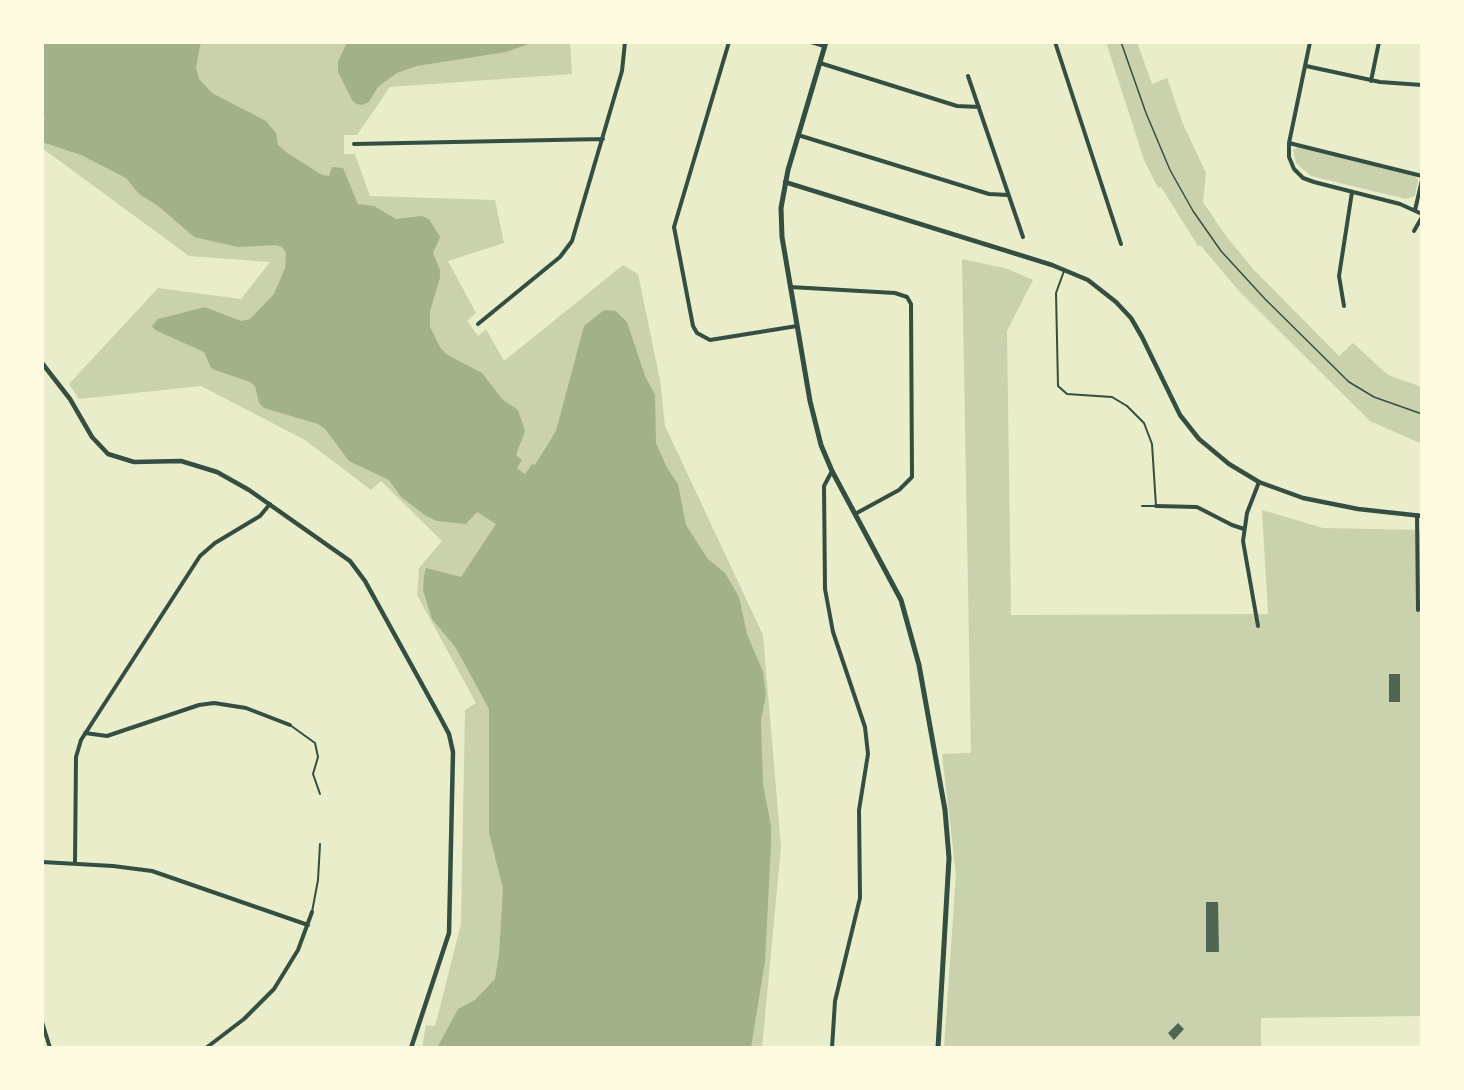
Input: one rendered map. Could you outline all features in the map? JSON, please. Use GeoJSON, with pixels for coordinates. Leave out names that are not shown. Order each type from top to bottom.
{"type":"FeatureCollection","features":[{"type":"Feature","properties":{"kind":"main road"},"geometry":{"type":"LineString","coordinates":[[825,44],[785,182],[781,217],[790,287],[813,417],[832,471],[895,589],[910,625],[945,810],[949,873],[938,1048]]}},
{"type":"Feature","properties":{"kind":"street"},"geometry":{"type":"LineString","coordinates":[[478,324],[560,257],[569,247],[622,71],[625,42]]}},
{"type":"Feature","properties":{"kind":"street"},"geometry":{"type":"LineString","coordinates":[[729,42],[674,227],[693,326],[701,336],[710,340],[797,326]]}},
{"type":"Feature","properties":{"kind":"street"},"geometry":{"type":"LineString","coordinates":[[811,42],[825,44]]}},
{"type":"Feature","properties":{"kind":"street"},"geometry":{"type":"LineString","coordinates":[[1055,42],[1121,244]]}},
{"type":"Feature","properties":{"kind":"street"},"geometry":{"type":"LineString","coordinates":[[1310,42],[1289,143],[1289,157],[1298,174],[1314,182],[1415,210],[1421,219],[1414,231]]}},
{"type":"Feature","properties":{"kind":"street"},"geometry":{"type":"LineString","coordinates":[[1371,81],[1379,42]]}},
{"type":"Feature","properties":{"kind":"street"},"geometry":{"type":"LineString","coordinates":[[820,63],[957,106],[979,107]]}},
{"type":"Feature","properties":{"kind":"street"},"geometry":{"type":"LineString","coordinates":[[1306,66],[1371,81],[1422,85]]}},
{"type":"Feature","properties":{"kind":"street"},"geometry":{"type":"LineString","coordinates":[[968,76],[1023,237]]}},
{"type":"Feature","properties":{"kind":"street"},"geometry":{"type":"LineString","coordinates":[[798,135],[989,194],[1008,195]]}},
{"type":"Feature","properties":{"kind":"street"},"geometry":{"type":"LineString","coordinates":[[354,144],[603,138]]}},
{"type":"Feature","properties":{"kind":"street"},"geometry":{"type":"LineString","coordinates":[[1289,143],[1422,178],[1415,210]]}},
{"type":"Feature","properties":{"kind":"street"},"geometry":{"type":"LineString","coordinates":[[785,182],[1064,269],[1099,287],[1123,310],[1142,337],[1171,400],[1187,424],[1220,458],[1259,482],[1291,495],[1330,504],[1419,515],[1418,610]]}},
{"type":"Feature","properties":{"kind":"street"},"geometry":{"type":"LineString","coordinates":[[1344,306],[1339,276],[1352,192]]}},
{"type":"Feature","properties":{"kind":"street"},"geometry":{"type":"LineString","coordinates":[[790,287],[895,293],[910,300],[912,477],[900,490],[855,514]]}},
{"type":"Feature","properties":{"kind":"street"},"geometry":{"type":"LineString","coordinates":[[42,363],[70,399],[92,437],[108,454],[126,461],[172,461],[198,465],[226,476],[336,549],[356,567],[440,717],[451,743],[449,933],[411,1048]]}},
{"type":"Feature","properties":{"kind":"street"},"geometry":{"type":"LineString","coordinates":[[832,471],[825,483],[823,502],[823,568],[826,600],[833,632],[865,727],[868,754],[858,810],[860,898],[835,1001],[832,1048]]}},
{"type":"Feature","properties":{"kind":"street"},"geometry":{"type":"LineString","coordinates":[[1258,626],[1244,549],[1244,529],[1259,482]]}},
{"type":"Feature","properties":{"kind":"street"},"geometry":{"type":"LineString","coordinates":[[75,863],[76,757],[85,733],[200,556],[215,543],[260,516],[270,504]]}},
{"type":"Feature","properties":{"kind":"street"},"geometry":{"type":"LineString","coordinates":[[1156,506],[1197,507],[1244,529]]}},
{"type":"Feature","properties":{"kind":"street"},"geometry":{"type":"LineString","coordinates":[[85,733],[107,736],[191,708],[214,703],[246,708],[290,725]]}},
{"type":"Feature","properties":{"kind":"street"},"geometry":{"type":"LineString","coordinates":[[42,862],[125,867],[167,875],[308,925]]}},
{"type":"Feature","properties":{"kind":"street"},"geometry":{"type":"LineString","coordinates":[[206,1048],[244,1019],[274,989],[292,963],[312,912]]}},
{"type":"Feature","properties":{"kind":"street"},"geometry":{"type":"LineString","coordinates":[[42,1022],[50,1048]]}},
{"type":"Feature","properties":{"kind":"lane"},"geometry":{"type":"LineString","coordinates":[[1064,269],[1057,289],[1058,386],[1066,394],[1112,398],[1127,406],[1140,418],[1152,444],[1156,506],[1142,506]]}},
{"type":"Feature","properties":{"kind":"lane"},"geometry":{"type":"LineString","coordinates":[[290,725],[313,739],[317,747],[318,762],[314,774],[320,794]]}},
{"type":"Feature","properties":{"kind":"lane"},"geometry":{"type":"LineString","coordinates":[[312,912],[318,880],[320,844]]}},
{"type":"Feature","properties":{"kind":"path"},"geometry":{"type":"LineString","coordinates":[[1121,42],[1146,113],[1170,170],[1193,211],[1221,251],[1259,293],[1349,382],[1374,397],[1422,414]]}},
{"type":"Feature","properties":{"kind":"shaded area"},"geometry":{"type":"Polygon","coordinates":[[[42,42],[570,42],[572,74],[390,87],[357,135],[344,135],[344,154],[355,154],[370,196],[495,200],[504,243],[448,261],[476,313],[467,321],[478,336],[486,329],[504,361],[623,265],[638,274],[660,380],[665,426],[763,635],[781,847],[762,1048],[422,1048],[426,1025],[435,1026],[461,924],[465,710],[476,703],[417,595],[419,568],[442,541],[381,481],[371,490],[305,440],[201,386],[79,399],[69,384],[158,288],[241,299],[270,262],[189,256],[42,148],[42,42]]]}},
{"type":"Feature","properties":{"kind":"shaded area"},"geometry":{"type":"Polygon","coordinates":[[[42,42],[201,42],[196,67],[199,79],[212,93],[266,121],[276,133],[278,145],[286,152],[322,175],[329,176],[332,167],[343,168],[358,204],[374,206],[396,219],[422,216],[429,219],[440,237],[433,253],[440,270],[440,278],[430,311],[430,327],[446,354],[482,373],[502,399],[518,410],[525,431],[516,455],[522,460],[517,468],[525,474],[532,464],[535,465],[556,431],[584,326],[604,310],[616,311],[627,322],[645,376],[655,395],[656,443],[667,468],[678,484],[686,525],[708,559],[725,573],[739,597],[747,634],[763,672],[766,695],[761,720],[763,784],[771,826],[771,845],[765,961],[751,1048],[437,1048],[458,1009],[475,1000],[495,979],[503,889],[489,833],[489,709],[456,648],[432,619],[423,590],[424,576],[426,568],[461,577],[496,524],[477,512],[466,524],[437,521],[426,516],[401,497],[389,480],[349,461],[326,430],[318,424],[264,408],[259,403],[255,386],[250,382],[211,368],[204,352],[155,330],[152,326],[158,319],[205,307],[241,321],[250,319],[274,294],[285,268],[286,253],[282,247],[275,245],[238,247],[194,237],[157,205],[139,194],[126,178],[81,155],[42,142],[42,127],[45,119],[42,112],[42,42]]]}},
{"type":"Feature","properties":{"kind":"shaded area"},"geometry":{"type":"Polygon","coordinates":[[[347,42],[534,42],[506,52],[417,66],[397,73],[378,87],[369,102],[362,105],[352,100],[338,72],[338,62],[347,42]]]}},
{"type":"Feature","properties":{"kind":"shaded area"},"geometry":{"type":"Polygon","coordinates":[[[1106,42],[1137,42],[1152,84],[1167,78],[1183,124],[1206,173],[1203,202],[1226,236],[1254,270],[1339,356],[1353,343],[1388,375],[1422,387],[1422,444],[1370,421],[1238,290],[1201,246],[1198,246],[1161,187],[1158,188],[1144,160],[1106,42]]]}},
{"type":"Feature","properties":{"kind":"shaded area"},"geometry":{"type":"Polygon","coordinates":[[[1298,147],[1415,176],[1418,180],[1415,196],[1406,199],[1311,176],[1296,163],[1293,150],[1298,147]]]}},
{"type":"Feature","properties":{"kind":"shaded area"},"geometry":{"type":"Polygon","coordinates":[[[962,259],[1008,269],[1033,280],[1007,331],[1011,615],[1268,614],[1262,510],[1323,528],[1422,530],[1422,1016],[1261,1018],[1261,1048],[944,1048],[956,875],[942,754],[971,753],[962,259]]]}},
{"type":"Feature","properties":{"kind":"building"},"geometry":{"type":"Polygon","coordinates":[[[1389,674],[1400,674],[1400,702],[1389,702],[1389,674]]]}},
{"type":"Feature","properties":{"kind":"building"},"geometry":{"type":"Polygon","coordinates":[[[1206,902],[1218,902],[1219,952],[1206,952],[1206,902]]]}},
{"type":"Feature","properties":{"kind":"building"},"geometry":{"type":"Polygon","coordinates":[[[1178,1023],[1184,1029],[1174,1040],[1168,1033],[1178,1023]]]}}]}
